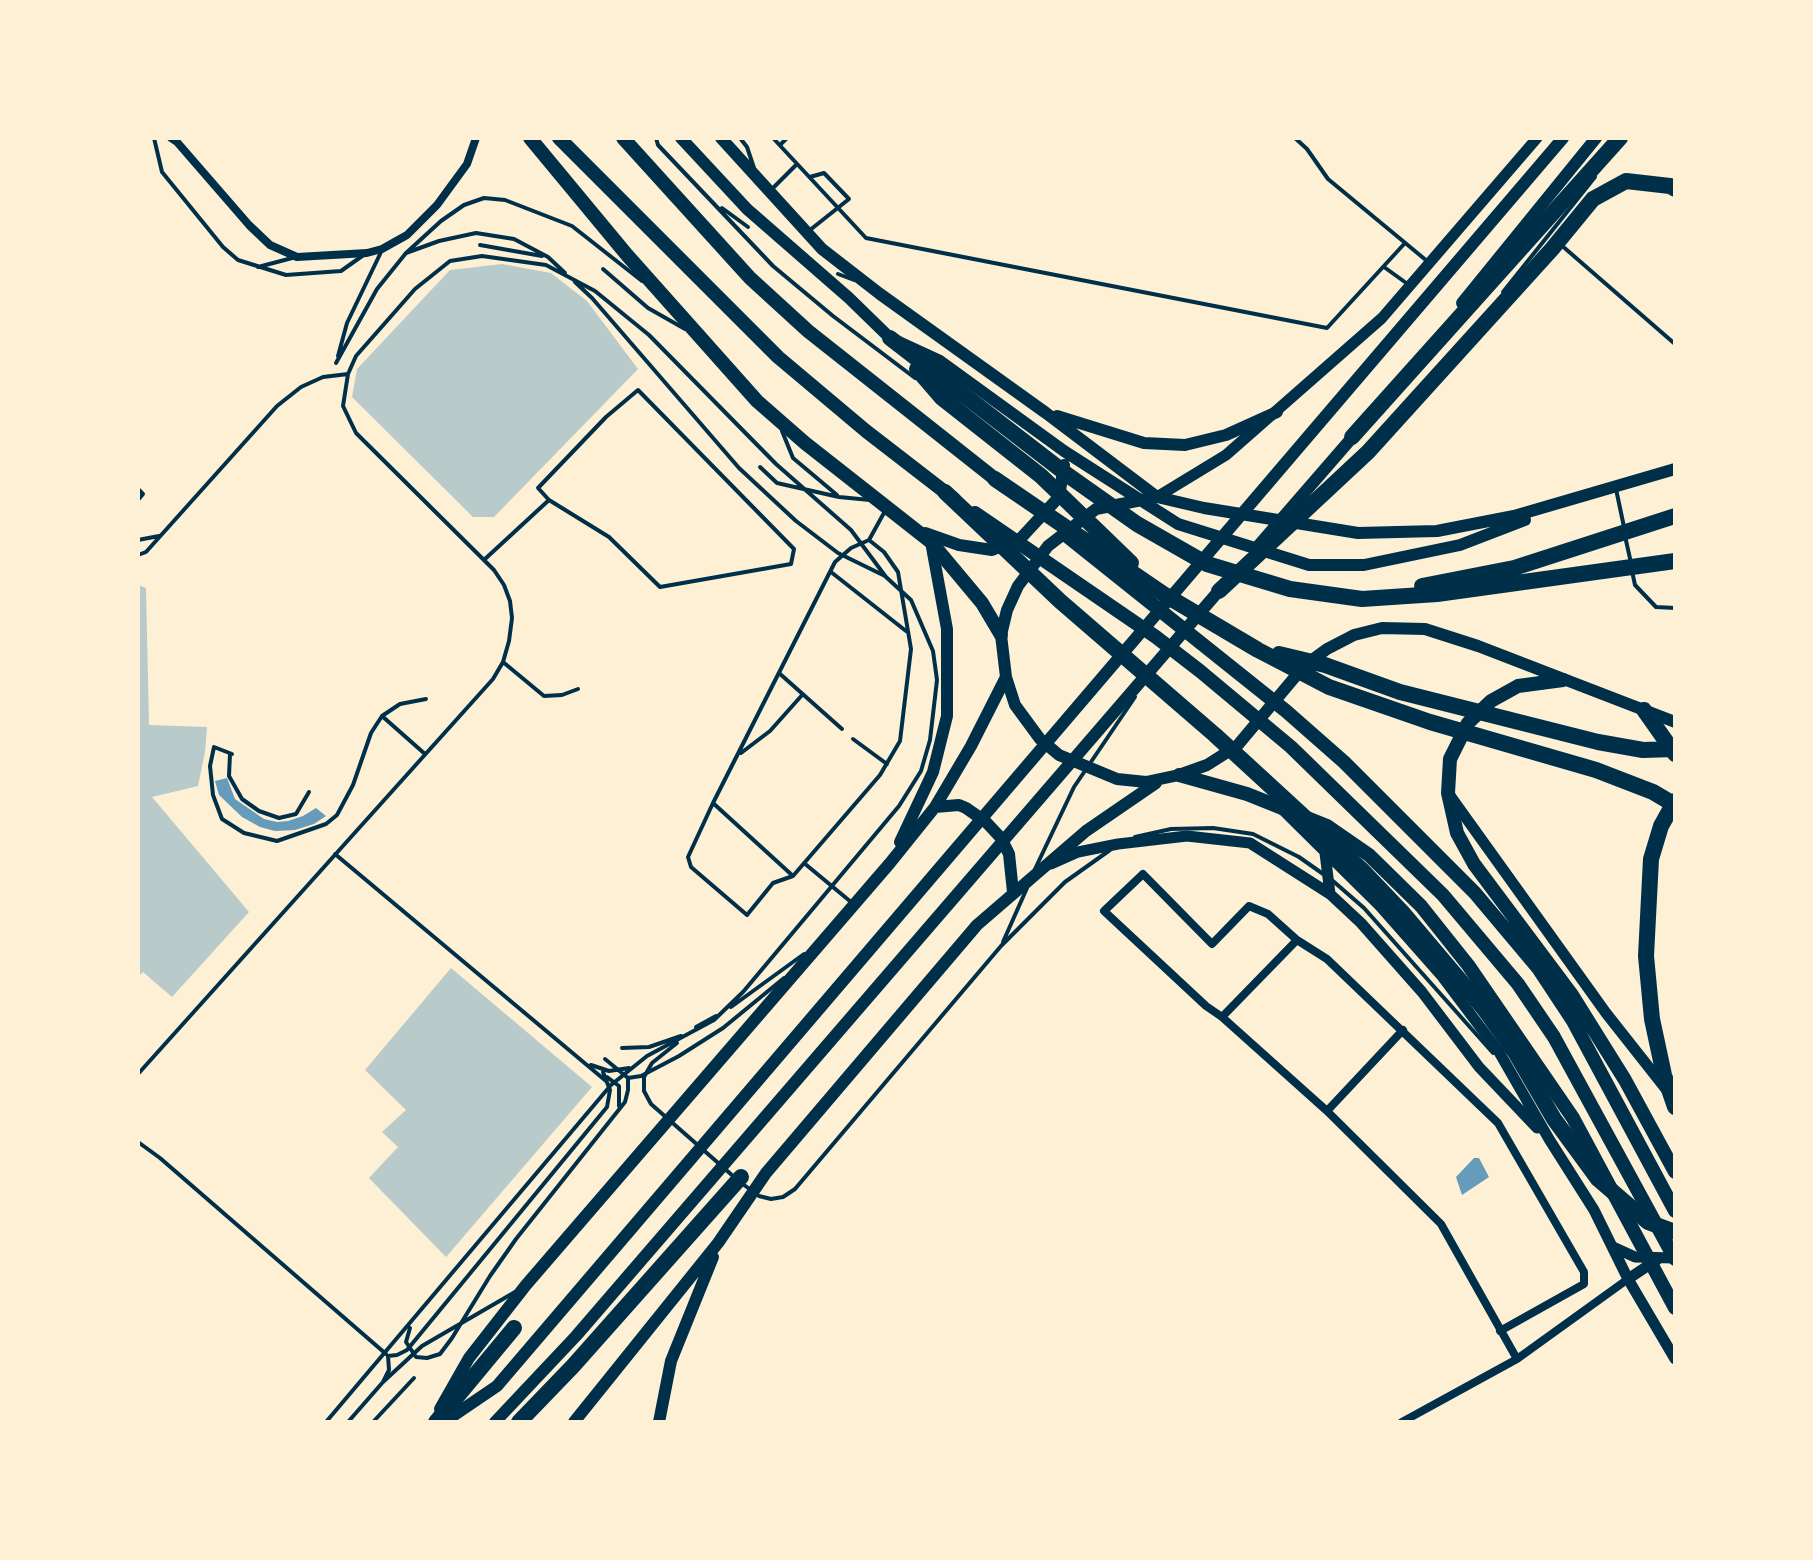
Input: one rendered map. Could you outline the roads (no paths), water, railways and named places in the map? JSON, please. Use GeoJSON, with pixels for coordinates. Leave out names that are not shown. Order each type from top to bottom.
{"type":"FeatureCollection","features":[{"type":"Feature","properties":{"kind":"highway"},"geometry":{"type":"LineString","coordinates":[[1352,437],[1620,138]]}},
{"type":"Feature","properties":{"kind":"highway"},"geometry":{"type":"LineString","coordinates":[[1219,591],[1368,452],[1552,249],[1593,199],[1626,181],[1675,189]]}},
{"type":"Feature","properties":{"kind":"highway"},"geometry":{"type":"LineString","coordinates":[[890,338],[942,398],[1041,476],[1165,595]]}},
{"type":"Feature","properties":{"kind":"highway"},"geometry":{"type":"LineString","coordinates":[[890,338],[1069,476],[1137,524],[1207,564]]}},
{"type":"Feature","properties":{"kind":"highway"},"geometry":{"type":"LineString","coordinates":[[1041,476],[1207,564],[1290,589],[1362,599],[1437,594],[1675,561]]}},
{"type":"Feature","properties":{"kind":"highway"},"geometry":{"type":"LineString","coordinates":[[995,479],[1165,595],[1258,650],[1329,687],[1378,706],[1584,766],[1675,803],[1661,826],[1651,859],[1646,956],[1652,1019],[1664,1075],[1675,1107]]}},
{"type":"Feature","properties":{"kind":"highway"},"geometry":{"type":"LineString","coordinates":[[945,492],[1060,601],[1215,735],[1363,871],[1485,1010],[1587,1167],[1648,1222],[1675,1232]]}},
{"type":"Feature","properties":{"kind":"highway"},"geometry":{"type":"LineString","coordinates":[[1362,599],[1514,568],[1675,516]]}},
{"type":"Feature","properties":{"kind":"highway"},"geometry":{"type":"LineString","coordinates":[[1258,650],[1325,665],[1400,692],[1598,742],[1643,750],[1675,751]]}},
{"type":"Feature","properties":{"kind":"highway"},"geometry":{"type":"LineString","coordinates":[[1644,710],[1675,751]]}},
{"type":"Feature","properties":{"kind":"highway"},"geometry":{"type":"LineString","coordinates":[[519,1422],[573,1366],[741,1177]]}},
{"type":"Feature","properties":{"kind":"highway"},"geometry":{"type":"LineString","coordinates":[[434,1422],[514,1328]]}},
{"type":"Feature","properties":{"kind":"main road"},"geometry":{"type":"LineString","coordinates":[[530,138],[757,401],[931,542],[982,603],[1001,635]]}},
{"type":"Feature","properties":{"kind":"main road"},"geometry":{"type":"LineString","coordinates":[[559,138],[778,357],[945,492],[1156,637],[1291,747],[1399,851],[1480,937],[1518,984],[1554,1037],[1670,1258]]}},
{"type":"Feature","properties":{"kind":"main road"},"geometry":{"type":"LineString","coordinates":[[623,138],[750,278],[808,331],[1180,625],[1344,762],[1475,893],[1538,968],[1573,1021],[1675,1211]]}},
{"type":"Feature","properties":{"kind":"main road"},"geometry":{"type":"LineString","coordinates":[[681,138],[747,209],[890,338],[940,361],[1064,451],[1178,524],[1309,565],[1364,565],[1460,545],[1599,491]]}},
{"type":"Feature","properties":{"kind":"main road"},"geometry":{"type":"LineString","coordinates":[[721,138],[822,249],[1157,497],[1204,508],[1358,533],[1437,531],[1514,516],[1675,469]]}},
{"type":"Feature","properties":{"kind":"main road"},"geometry":{"type":"LineString","coordinates":[[444,1422],[497,1386],[1563,138]]}},
{"type":"Feature","properties":{"kind":"main road"},"geometry":{"type":"LineString","coordinates":[[495,1422],[576,1336],[1352,437],[1596,138]]}},
{"type":"Feature","properties":{"kind":"main road"},"geometry":{"type":"LineString","coordinates":[[917,530],[959,545],[992,550],[1021,538],[1059,497],[1064,465],[1050,433],[1027,400]]}},
{"type":"Feature","properties":{"kind":"main road"},"geometry":{"type":"LineString","coordinates":[[1046,413],[1144,443],[1185,445],[1226,435],[1277,412]]}},
{"type":"Feature","properties":{"kind":"main road"},"geometry":{"type":"LineString","coordinates":[[1157,497],[1096,509],[1048,546],[1018,586],[1007,610],[1001,635],[1006,677],[1015,705],[1040,739],[1059,755],[1097,773],[1146,782],[1207,765],[1237,746],[1305,665],[1354,635],[1382,628],[1425,629],[1478,646],[1675,722]]}},
{"type":"Feature","properties":{"kind":"main road"},"geometry":{"type":"LineString","coordinates":[[890,863],[933,772],[947,716],[947,629],[931,542]]}},
{"type":"Feature","properties":{"kind":"main road"},"geometry":{"type":"LineString","coordinates":[[434,1422],[469,1358],[526,1285],[935,807],[1006,677]]}},
{"type":"Feature","properties":{"kind":"main road"},"geometry":{"type":"LineString","coordinates":[[1563,680],[1518,686],[1491,701],[1468,723],[1450,759],[1448,793],[1457,833],[1474,864],[1572,995],[1625,1080],[1675,1172]]}},
{"type":"Feature","properties":{"kind":"main road"},"geometry":{"type":"LineString","coordinates":[[1179,775],[1277,805],[1327,826],[1369,855],[1421,906],[1468,965],[1573,1118],[1675,1308]]}},
{"type":"Feature","properties":{"kind":"main road"},"geometry":{"type":"LineString","coordinates":[[574,1422],[718,1243],[766,1173],[977,925],[1086,831],[1162,779]]}},
{"type":"Feature","properties":{"kind":"main road"},"geometry":{"type":"LineString","coordinates":[[935,807],[959,805],[986,822],[1001,838],[1009,854],[1013,892]]}},
{"type":"Feature","properties":{"kind":"main road"},"geometry":{"type":"LineString","coordinates":[[659,1422],[671,1361],[718,1243]]}},
{"type":"Feature","properties":{"kind":"street"},"geometry":{"type":"LineString","coordinates":[[171,138],[270,245],[297,257],[367,253],[382,249],[407,235],[437,205],[467,164],[476,138]]}},
{"type":"Feature","properties":{"kind":"street"},"geometry":{"type":"LineString","coordinates":[[1157,497],[1226,455],[1382,318],[1537,138]]}},
{"type":"Feature","properties":{"kind":"street"},"geometry":{"type":"LineString","coordinates":[[1448,793],[1606,1013],[1656,1079],[1675,1098]]}},
{"type":"Feature","properties":{"kind":"street"},"geometry":{"type":"LineString","coordinates":[[1277,805],[1380,906],[1441,975],[1499,1052],[1594,1210],[1628,1279],[1675,1359]]}},
{"type":"Feature","properties":{"kind":"street"},"geometry":{"type":"LineString","coordinates":[[1040,870],[1078,852],[1187,836],[1250,843],[1330,894],[1361,923],[1422,992],[1479,1067],[1549,1139]]}},
{"type":"Feature","properties":{"kind":"street"},"geometry":{"type":"LineString","coordinates":[[1325,853],[1330,894]]}},
{"type":"Feature","properties":{"kind":"street"},"geometry":{"type":"LineString","coordinates":[[1500,1331],[1584,1284],[1584,1272],[1498,1123],[1327,959],[1297,940],[1268,914],[1249,906],[1212,944],[1143,874],[1104,911],[1206,1006],[1327,1111],[1441,1224],[1500,1331],[1517,1359]]}},
{"type":"Feature","properties":{"kind":"street"},"geometry":{"type":"LineString","coordinates":[[1222,1017],[1297,940]]}},
{"type":"Feature","properties":{"kind":"street"},"geometry":{"type":"LineString","coordinates":[[1327,1111],[1403,1030]]}},
{"type":"Feature","properties":{"kind":"street"},"geometry":{"type":"LineString","coordinates":[[1613,1246],[1635,1257],[1670,1258]]}},
{"type":"Feature","properties":{"kind":"street"},"geometry":{"type":"LineString","coordinates":[[1402,1422],[1517,1359],[1628,1279],[1670,1258]]}},
{"type":"Feature","properties":{"kind":"lane"},"geometry":{"type":"LineString","coordinates":[[154,138],[162,172],[223,247],[238,260],[286,275],[341,271],[367,253]]}},
{"type":"Feature","properties":{"kind":"lane"},"geometry":{"type":"LineString","coordinates":[[656,138],[658,145],[785,276],[942,398]]}},
{"type":"Feature","properties":{"kind":"lane"},"geometry":{"type":"LineString","coordinates":[[740,138],[747,147],[757,178]]}},
{"type":"Feature","properties":{"kind":"lane"},"geometry":{"type":"LineString","coordinates":[[773,138],[866,238],[1327,328],[1405,243]]}},
{"type":"Feature","properties":{"kind":"lane"},"geometry":{"type":"LineString","coordinates":[[780,145],[787,138]]}},
{"type":"Feature","properties":{"kind":"lane"},"geometry":{"type":"LineString","coordinates":[[1295,138],[1307,149],[1328,179],[1431,264]]}},
{"type":"Feature","properties":{"kind":"lane"},"geometry":{"type":"LineString","coordinates":[[1399,420],[1627,138]]}},
{"type":"Feature","properties":{"kind":"lane"},"geometry":{"type":"LineString","coordinates":[[771,191],[798,163]]}},
{"type":"Feature","properties":{"kind":"lane"},"geometry":{"type":"LineString","coordinates":[[808,232],[849,199],[824,173],[810,177]]}},
{"type":"Feature","properties":{"kind":"lane"},"geometry":{"type":"LineString","coordinates":[[382,249],[347,323],[336,363],[377,289],[406,253],[441,221],[464,205],[484,198],[505,200],[572,226],[673,306]]}},
{"type":"Feature","properties":{"kind":"lane"},"geometry":{"type":"LineString","coordinates":[[711,199],[748,227]]}},
{"type":"Feature","properties":{"kind":"lane"},"geometry":{"type":"LineString","coordinates":[[406,253],[439,241],[476,233],[514,239],[548,257],[592,298],[739,468],[796,521],[838,553],[886,577]]}},
{"type":"Feature","properties":{"kind":"lane"},"geometry":{"type":"LineString","coordinates":[[1549,235],[1675,344]]}},
{"type":"Feature","properties":{"kind":"lane"},"geometry":{"type":"LineString","coordinates":[[480,245],[548,257]]}},
{"type":"Feature","properties":{"kind":"lane"},"geometry":{"type":"LineString","coordinates":[[138,1074],[493,679],[503,662],[511,629],[510,601],[504,585],[485,560],[356,433],[343,406],[348,374],[356,356],[415,289],[450,261],[482,256],[546,265],[595,291],[649,335],[776,464],[851,530],[886,577],[911,600],[933,651],[937,680],[930,740],[921,771],[899,806],[743,992],[714,1020],[666,1050],[652,1063],[644,1077],[644,1091],[651,1104],[745,1186],[759,1196],[771,1199],[783,1197],[795,1189],[1001,946],[1065,882],[1127,839],[1171,829],[1213,828],[1253,834],[1299,857],[1364,908],[1554,1119]]}},
{"type":"Feature","properties":{"kind":"lane"},"geometry":{"type":"LineString","coordinates":[[256,267],[297,257]]}},
{"type":"Feature","properties":{"kind":"lane"},"geometry":{"type":"LineString","coordinates":[[1383,267],[1411,287]]}},
{"type":"Feature","properties":{"kind":"lane"},"geometry":{"type":"LineString","coordinates":[[603,269],[648,308],[701,338]]}},
{"type":"Feature","properties":{"kind":"lane"},"geometry":{"type":"LineString","coordinates":[[838,274],[870,286]]}},
{"type":"Feature","properties":{"kind":"lane"},"geometry":{"type":"LineString","coordinates":[[138,555],[146,552],[161,536],[277,406],[301,387],[323,377],[348,374]]}},
{"type":"Feature","properties":{"kind":"lane"},"geometry":{"type":"LineString","coordinates":[[638,390],[794,549],[791,564],[660,587],[609,537],[549,500],[538,488],[606,417],[638,390]]}},
{"type":"Feature","properties":{"kind":"lane"},"geometry":{"type":"LineString","coordinates":[[606,417],[611,423]]}},
{"type":"Feature","properties":{"kind":"lane"},"geometry":{"type":"LineString","coordinates":[[778,419],[793,458],[839,497]]}},
{"type":"Feature","properties":{"kind":"lane"},"geometry":{"type":"LineString","coordinates":[[760,467],[777,483],[881,504],[869,540],[851,548],[835,562],[688,857],[691,867],[747,915],[773,883],[793,876],[880,775],[900,741],[911,649],[898,572],[884,552],[869,540]]}},
{"type":"Feature","properties":{"kind":"lane"},"geometry":{"type":"LineString","coordinates":[[1616,487],[1635,585],[1656,607],[1675,608]]}},
{"type":"Feature","properties":{"kind":"lane"},"geometry":{"type":"LineString","coordinates":[[138,489],[143,494],[138,500]]}},
{"type":"Feature","properties":{"kind":"lane"},"geometry":{"type":"LineString","coordinates":[[485,560],[549,500]]}},
{"type":"Feature","properties":{"kind":"lane"},"geometry":{"type":"LineString","coordinates":[[138,540],[161,536]]}},
{"type":"Feature","properties":{"kind":"lane"},"geometry":{"type":"LineString","coordinates":[[830,572],[908,632]]}},
{"type":"Feature","properties":{"kind":"lane"},"geometry":{"type":"LineString","coordinates":[[1001,946],[1074,787],[1161,659]]}},
{"type":"Feature","properties":{"kind":"lane"},"geometry":{"type":"LineString","coordinates":[[503,662],[544,696],[562,695],[578,689]]}},
{"type":"Feature","properties":{"kind":"lane"},"geometry":{"type":"LineString","coordinates":[[779,673],[842,729]]}},
{"type":"Feature","properties":{"kind":"lane"},"geometry":{"type":"LineString","coordinates":[[738,755],[770,731],[803,694]]}},
{"type":"Feature","properties":{"kind":"lane"},"geometry":{"type":"LineString","coordinates":[[309,792],[296,814],[279,818],[259,811],[242,799],[229,776],[231,754],[214,747],[210,766],[213,795],[222,819],[244,833],[277,841],[326,824],[337,815],[353,785],[371,733],[382,716],[400,704],[426,699]]}},
{"type":"Feature","properties":{"kind":"lane"},"geometry":{"type":"LineString","coordinates":[[382,716],[425,754]]}},
{"type":"Feature","properties":{"kind":"lane"},"geometry":{"type":"LineString","coordinates":[[853,739],[887,764]]}},
{"type":"Feature","properties":{"kind":"lane"},"geometry":{"type":"LineString","coordinates":[[713,803],[793,876]]}},
{"type":"Feature","properties":{"kind":"lane"},"geometry":{"type":"LineString","coordinates":[[335,854],[611,1085]]}},
{"type":"Feature","properties":{"kind":"lane"},"geometry":{"type":"LineString","coordinates":[[804,863],[855,904]]}},
{"type":"Feature","properties":{"kind":"lane"},"geometry":{"type":"LineString","coordinates":[[622,1048],[649,1047],[680,1036],[732,1006],[826,938]]}},
{"type":"Feature","properties":{"kind":"lane"},"geometry":{"type":"LineString","coordinates":[[605,1059],[628,1078],[641,1076],[679,1056],[723,1028],[767,993],[826,938]]}},
{"type":"Feature","properties":{"kind":"lane"},"geometry":{"type":"LineString","coordinates":[[326,1422],[611,1085],[647,1056],[714,1020]]}},
{"type":"Feature","properties":{"kind":"lane"},"geometry":{"type":"LineString","coordinates":[[585,1063],[609,1071],[632,1068]]}},
{"type":"Feature","properties":{"kind":"lane"},"geometry":{"type":"LineString","coordinates":[[388,1356],[407,1350],[607,1107],[610,1090],[603,1072],[619,1086],[621,1093],[615,1115]]}},
{"type":"Feature","properties":{"kind":"lane"},"geometry":{"type":"LineString","coordinates":[[410,1326],[406,1342],[416,1357],[440,1354],[498,1264],[625,1102],[628,1078]]}},
{"type":"Feature","properties":{"kind":"lane"},"geometry":{"type":"LineString","coordinates":[[138,1142],[388,1356],[389,1370],[383,1382]]}},
{"type":"Feature","properties":{"kind":"lane"},"geometry":{"type":"LineString","coordinates":[[348,1422],[383,1382],[422,1346],[526,1285]]}},
{"type":"Feature","properties":{"kind":"lane"},"geometry":{"type":"LineString","coordinates":[[373,1422],[414,1378]]}},
{"type":"Feature","properties":{"kind":"water"},"geometry":{"type":"Polygon","coordinates":[[[227,778],[235,799],[264,819],[288,821],[316,808],[326,816],[295,830],[275,831],[260,827],[242,817],[219,795],[215,781],[227,778]]]}},
{"type":"Feature","properties":{"kind":"water"},"geometry":{"type":"Polygon","coordinates":[[[1474,1158],[1479,1158],[1489,1177],[1462,1195],[1456,1177],[1474,1158]]]}}]}
